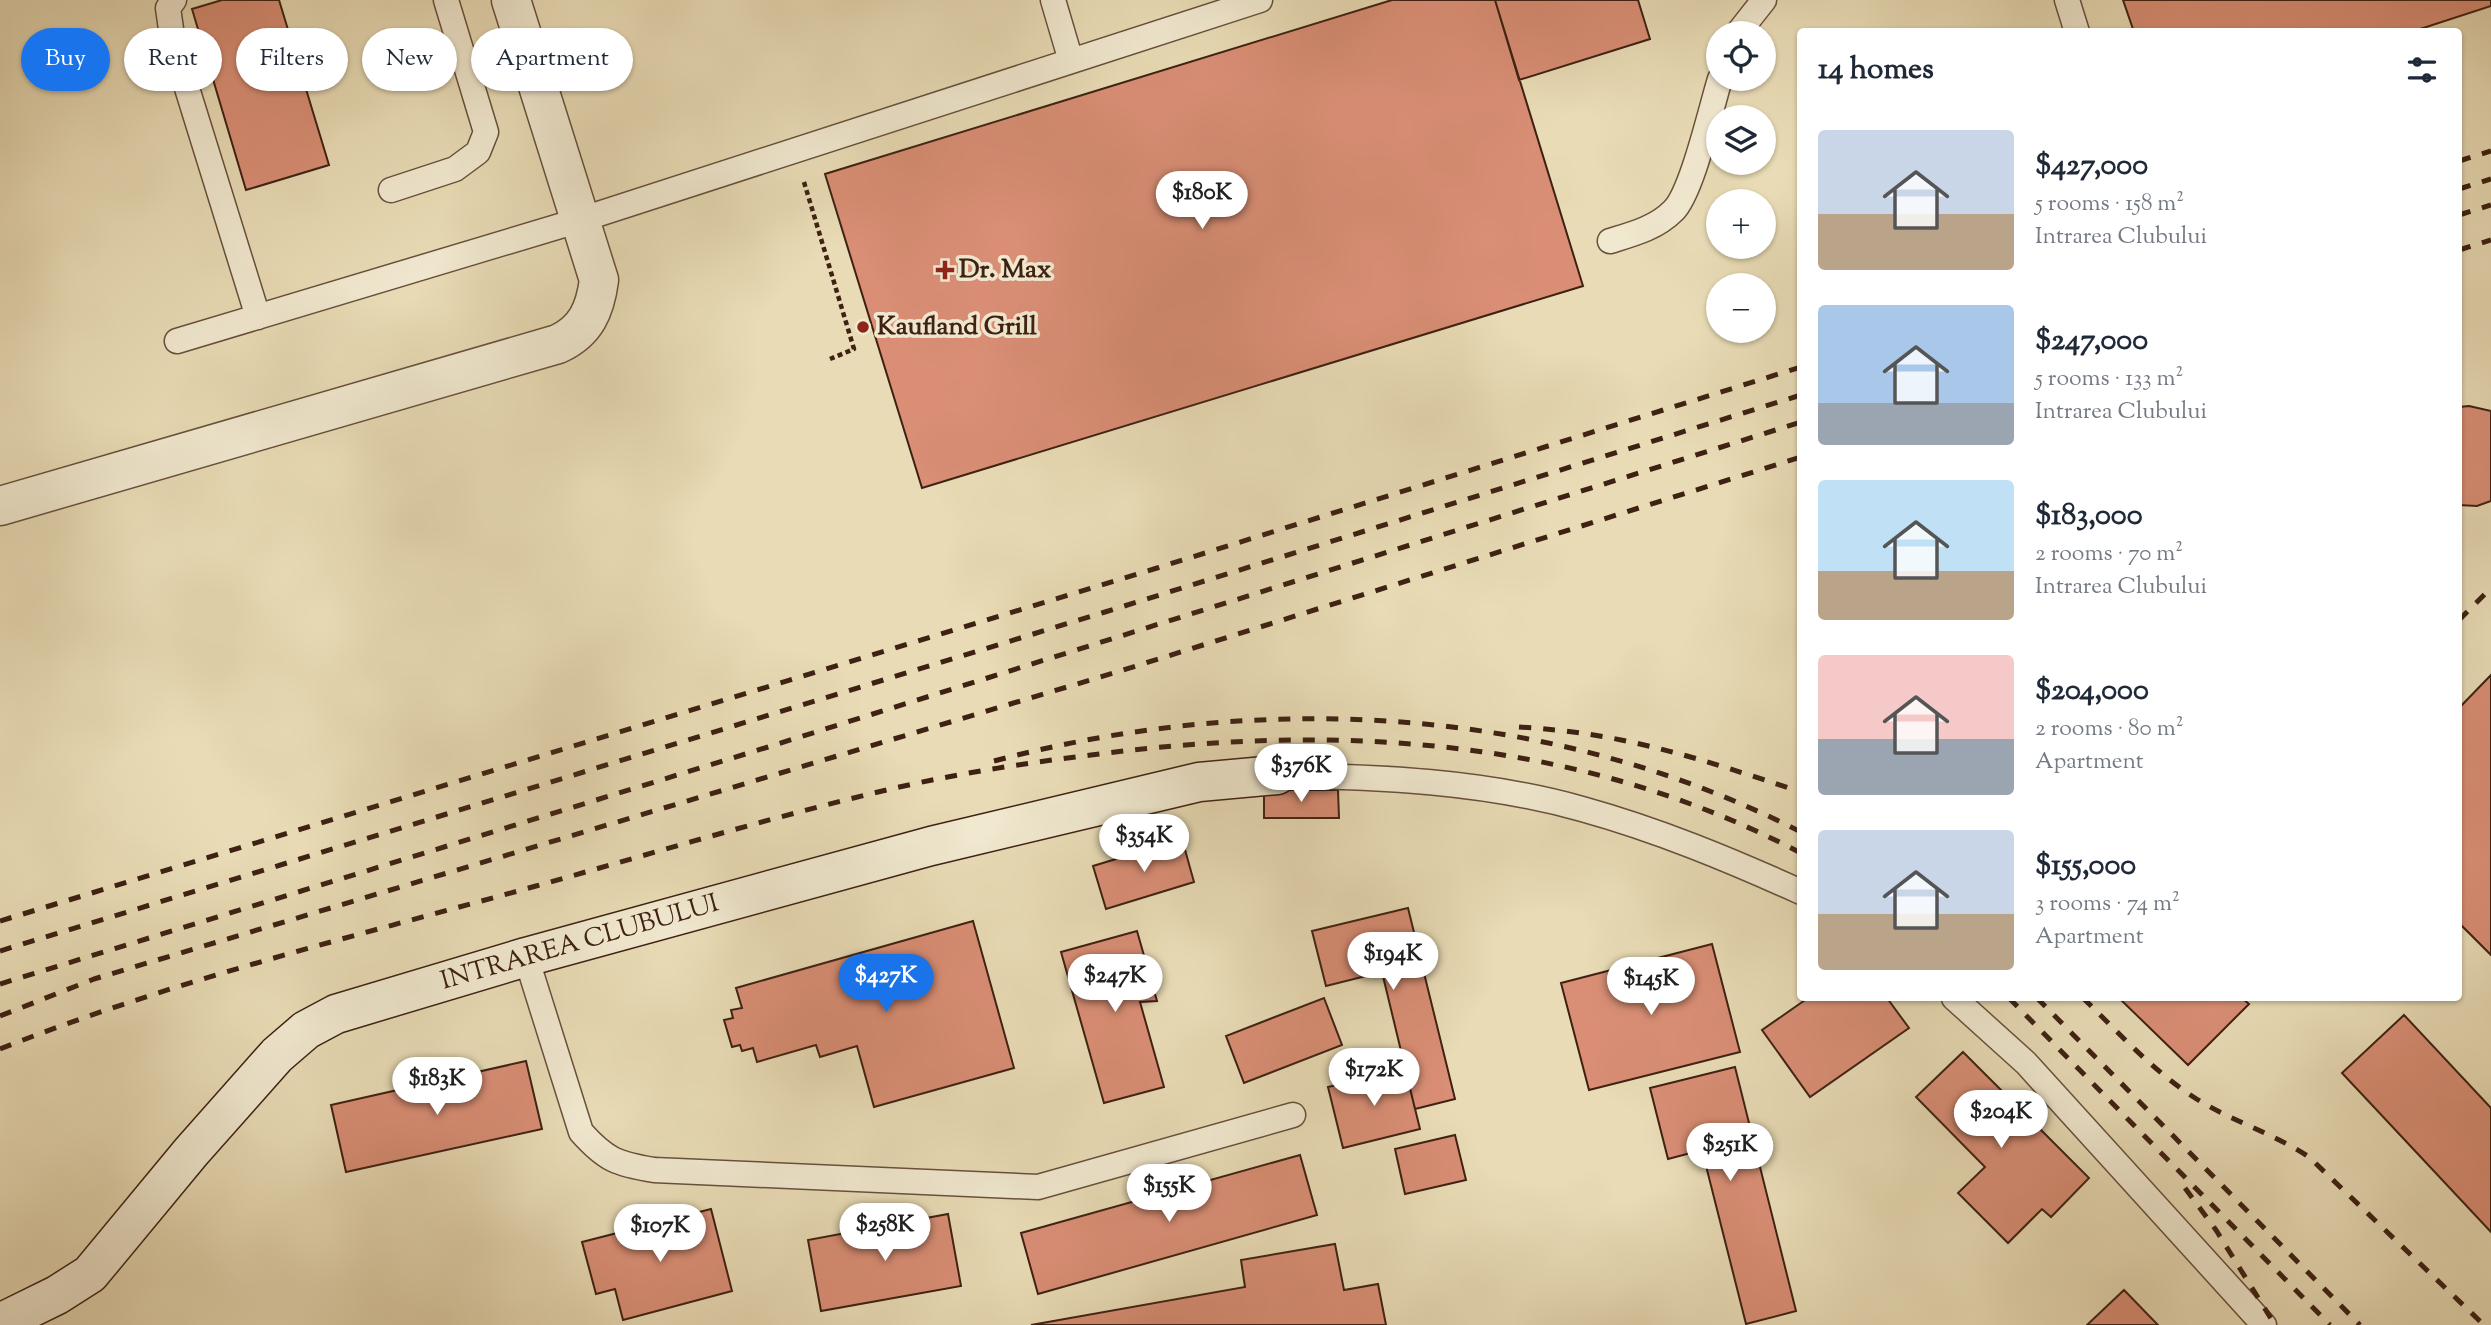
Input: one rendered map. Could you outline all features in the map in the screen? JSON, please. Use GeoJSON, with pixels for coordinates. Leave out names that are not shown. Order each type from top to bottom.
{"type":"FeatureCollection","features":[{"type":"Feature","properties":{"kind":"street"},"geometry":{"type":"LineString","coordinates":[[0,506],[558,344],[575,336],[593,311],[599,280],[511,0]]}},
{"type":"Feature","properties":{"kind":"street","name":"INTRAREA CLUBULUI"},"geometry":{"type":"LineString","coordinates":[[0,1323],[57,1295],[90,1274],[254,1080],[306,1030],[336,1014],[526,957],[931,846],[1140,794],[1199,782],[1277,775]]}},
{"type":"Feature","properties":{"kind":"lane"},"geometry":{"type":"LineString","coordinates":[[174,0],[169,8],[173,43],[258,317]]}},
{"type":"Feature","properties":{"kind":"lane"},"geometry":{"type":"LineString","coordinates":[[391,190],[455,169],[478,152],[486,132],[446,0]]}},
{"type":"Feature","properties":{"kind":"lane"},"geometry":{"type":"LineString","coordinates":[[1053,0],[1071,61]]}},
{"type":"Feature","properties":{"kind":"lane"},"geometry":{"type":"LineString","coordinates":[[177,341],[580,220],[1260,0]]}},
{"type":"Feature","properties":{"kind":"lane"},"geometry":{"type":"LineString","coordinates":[[1747,21],[1764,0]]}},
{"type":"Feature","properties":{"kind":"lane"},"geometry":{"type":"LineString","coordinates":[[2067,0],[2076,28]]}},
{"type":"Feature","properties":{"kind":"lane"},"geometry":{"type":"LineString","coordinates":[[1610,241],[1646,230],[1675,210],[1688,183],[1716,91]]}},
{"type":"Feature","properties":{"kind":"lane"},"geometry":{"type":"LineString","coordinates":[[1277,775],[1345,776],[1471,786],[1559,803],[1695,846],[1797,890]]}},
{"type":"Feature","properties":{"kind":"lane"},"geometry":{"type":"LineString","coordinates":[[526,957],[581,1132],[600,1154],[628,1166],[708,1173],[1038,1187],[1293,1115]]}},
{"type":"Feature","properties":{"kind":"lane"},"geometry":{"type":"LineString","coordinates":[[1957,1001],[2026,1063],[2264,1325]]}},
{"type":"Feature","properties":{"kind":"path"},"geometry":{"type":"LineString","coordinates":[[794,151],[855,349],[830,359]]}},
{"type":"Feature","properties":{"kind":"building"},"geometry":{"type":"Polygon","coordinates":[[[222,0],[279,0],[287,28],[236,28],[236,91],[307,91],[329,165],[246,190],[216,91],[222,91],[222,28],[198,28],[192,9],[222,0]]]}},
{"type":"Feature","properties":{"kind":"building"},"geometry":{"type":"Polygon","coordinates":[[[1392,0],[1495,0],[1583,286],[922,488],[825,174],[1392,0]]]}},
{"type":"Feature","properties":{"kind":"building"},"geometry":{"type":"Polygon","coordinates":[[[1495,0],[1638,0],[1650,39],[1519,80],[1495,0]]]}},
{"type":"Feature","properties":{"kind":"building"},"geometry":{"type":"Polygon","coordinates":[[[2123,0],[2491,0],[2491,6],[2423,28],[2133,28],[2123,0]]]}},
{"type":"Feature","properties":{"kind":"building"},"geometry":{"type":"Polygon","coordinates":[[[2462,407],[2491,411],[2491,501],[2477,506],[2462,505],[2462,407]]]}},
{"type":"Feature","properties":{"kind":"building"},"geometry":{"type":"Polygon","coordinates":[[[2491,675],[2491,955],[2462,926],[2462,705],[2491,675]]]}},
{"type":"Feature","properties":{"kind":"building"},"geometry":{"type":"Polygon","coordinates":[[[1264,790],[1338,790],[1339,818],[1264,818],[1264,790]]]}},
{"type":"Feature","properties":{"kind":"building"},"geometry":{"type":"Polygon","coordinates":[[[1182,839],[1194,882],[1106,909],[1093,866],[1182,839]]]}},
{"type":"Feature","properties":{"kind":"building"},"geometry":{"type":"Polygon","coordinates":[[[1408,908],[1455,1099],[1415,1109],[1382,972],[1326,986],[1312,931],[1408,908]]]}},
{"type":"Feature","properties":{"kind":"building"},"geometry":{"type":"Polygon","coordinates":[[[973,921],[1014,1068],[874,1107],[857,1046],[820,1057],[816,1045],[757,1062],[753,1048],[742,1051],[740,1045],[732,1047],[724,1020],[733,1018],[731,1010],[742,1008],[736,988],[973,921]]]}},
{"type":"Feature","properties":{"kind":"building"},"geometry":{"type":"Polygon","coordinates":[[[1137,931],[1157,1001],[1140,1002],[1164,1087],[1104,1103],[1061,952],[1137,931]]]}},
{"type":"Feature","properties":{"kind":"building"},"geometry":{"type":"Polygon","coordinates":[[[1712,944],[1740,1052],[1589,1090],[1561,983],[1712,944]]]}},
{"type":"Feature","properties":{"kind":"building"},"geometry":{"type":"Polygon","coordinates":[[[1324,998],[1342,1045],[1244,1083],[1226,1036],[1324,998]]]}},
{"type":"Feature","properties":{"kind":"building"},"geometry":{"type":"Polygon","coordinates":[[[1804,1001],[1889,1001],[1909,1028],[1810,1097],[1762,1030],[1804,1001]]]}},
{"type":"Feature","properties":{"kind":"building"},"geometry":{"type":"Polygon","coordinates":[[[2122,1001],[2246,1001],[2249,1004],[2188,1065],[2122,1001]]]}},
{"type":"Feature","properties":{"kind":"building"},"geometry":{"type":"Polygon","coordinates":[[[2404,1015],[2491,1108],[2491,1232],[2342,1073],[2404,1015]]]}},
{"type":"Feature","properties":{"kind":"building"},"geometry":{"type":"Polygon","coordinates":[[[1963,1052],[2089,1178],[2051,1217],[2042,1209],[2008,1243],[1958,1193],[1985,1167],[1916,1097],[1963,1052]]]}},
{"type":"Feature","properties":{"kind":"building"},"geometry":{"type":"Polygon","coordinates":[[[526,1061],[542,1129],[346,1172],[331,1105],[526,1061]]]}},
{"type":"Feature","properties":{"kind":"building"},"geometry":{"type":"Polygon","coordinates":[[[1735,1067],[1796,1311],[1746,1324],[1702,1150],[1668,1159],[1650,1088],[1735,1067]]]}},
{"type":"Feature","properties":{"kind":"building"},"geometry":{"type":"Polygon","coordinates":[[[1405,1068],[1420,1129],[1343,1148],[1328,1087],[1405,1068]]]}},
{"type":"Feature","properties":{"kind":"building"},"geometry":{"type":"Polygon","coordinates":[[[1455,1135],[1466,1180],[1405,1194],[1395,1149],[1455,1135]]]}},
{"type":"Feature","properties":{"kind":"building"},"geometry":{"type":"Polygon","coordinates":[[[1300,1155],[1317,1215],[1038,1294],[1021,1233],[1300,1155]]]}},
{"type":"Feature","properties":{"kind":"building"},"geometry":{"type":"Polygon","coordinates":[[[711,1209],[732,1291],[623,1320],[615,1289],[596,1294],[582,1242],[711,1209]]]}},
{"type":"Feature","properties":{"kind":"building"},"geometry":{"type":"Polygon","coordinates":[[[948,1214],[961,1286],[821,1311],[808,1240],[948,1214]]]}},
{"type":"Feature","properties":{"kind":"building"},"geometry":{"type":"Polygon","coordinates":[[[1335,1244],[1344,1290],[1378,1284],[1386,1325],[1031,1325],[1245,1287],[1241,1260],[1335,1244]]]}},
{"type":"Feature","properties":{"kind":"building"},"geometry":{"type":"Polygon","coordinates":[[[2124,1290],[2158,1325],[2087,1325],[2124,1290]]]}},
{"type":"Feature","properties":{"kind":"railway"},"geometry":{"type":"LineString","coordinates":[[2462,160],[2491,151]]}},
{"type":"Feature","properties":{"kind":"railway"},"geometry":{"type":"LineString","coordinates":[[2462,188],[2491,179]]}},
{"type":"Feature","properties":{"kind":"railway"},"geometry":{"type":"LineString","coordinates":[[2462,214],[2491,205]]}},
{"type":"Feature","properties":{"kind":"railway"},"geometry":{"type":"LineString","coordinates":[[2462,249],[2491,240]]}},
{"type":"Feature","properties":{"kind":"railway"},"geometry":{"type":"LineString","coordinates":[[0,921],[1157,568],[1797,368]]}},
{"type":"Feature","properties":{"kind":"railway"},"geometry":{"type":"LineString","coordinates":[[0,951],[1797,396]]}},
{"type":"Feature","properties":{"kind":"railway"},"geometry":{"type":"LineString","coordinates":[[0,984],[768,747],[1797,423]]}},
{"type":"Feature","properties":{"kind":"railway"},"geometry":{"type":"LineString","coordinates":[[0,1016],[94,979],[1117,672],[1797,458]]}},
{"type":"Feature","properties":{"kind":"railway"},"geometry":{"type":"LineString","coordinates":[[2462,617],[2491,588]]}},
{"type":"Feature","properties":{"kind":"railway"},"geometry":{"type":"LineString","coordinates":[[994,761],[1095,738],[1198,724],[1301,719],[1404,722],[1507,735],[1607,757],[1706,790],[1797,830]]}},
{"type":"Feature","properties":{"kind":"railway"},"geometry":{"type":"LineString","coordinates":[[1519,727],[1594,735],[1662,749],[1797,791]]}},
{"type":"Feature","properties":{"kind":"railway"},"geometry":{"type":"LineString","coordinates":[[0,1049],[132,1001],[199,980],[786,815],[925,782],[1091,755],[1183,745],[1274,740],[1364,741],[1454,748],[1543,762],[1630,784],[1716,814],[1797,851]]}},
{"type":"Feature","properties":{"kind":"railway"},"geometry":{"type":"LineString","coordinates":[[2012,1001],[2330,1325]]}},
{"type":"Feature","properties":{"kind":"railway"},"geometry":{"type":"LineString","coordinates":[[2040,1001],[2360,1325]]}},
{"type":"Feature","properties":{"kind":"railway"},"geometry":{"type":"LineString","coordinates":[[2086,1001],[2136,1051],[2195,1098],[2309,1157],[2484,1325]]}},
{"type":"Feature","properties":{"kind":"railway"},"geometry":{"type":"LineString","coordinates":[[2185,1188],[2216,1230],[2275,1325]]}},
{"type":"Feature","properties":{"kind":"place","name":"Dr. Max"},"geometry":{"type":"Point","coordinates":[945,270]}},
{"type":"Feature","properties":{"kind":"place","name":"Kaufland Grill"},"geometry":{"type":"Point","coordinates":[863,327]}}]}
